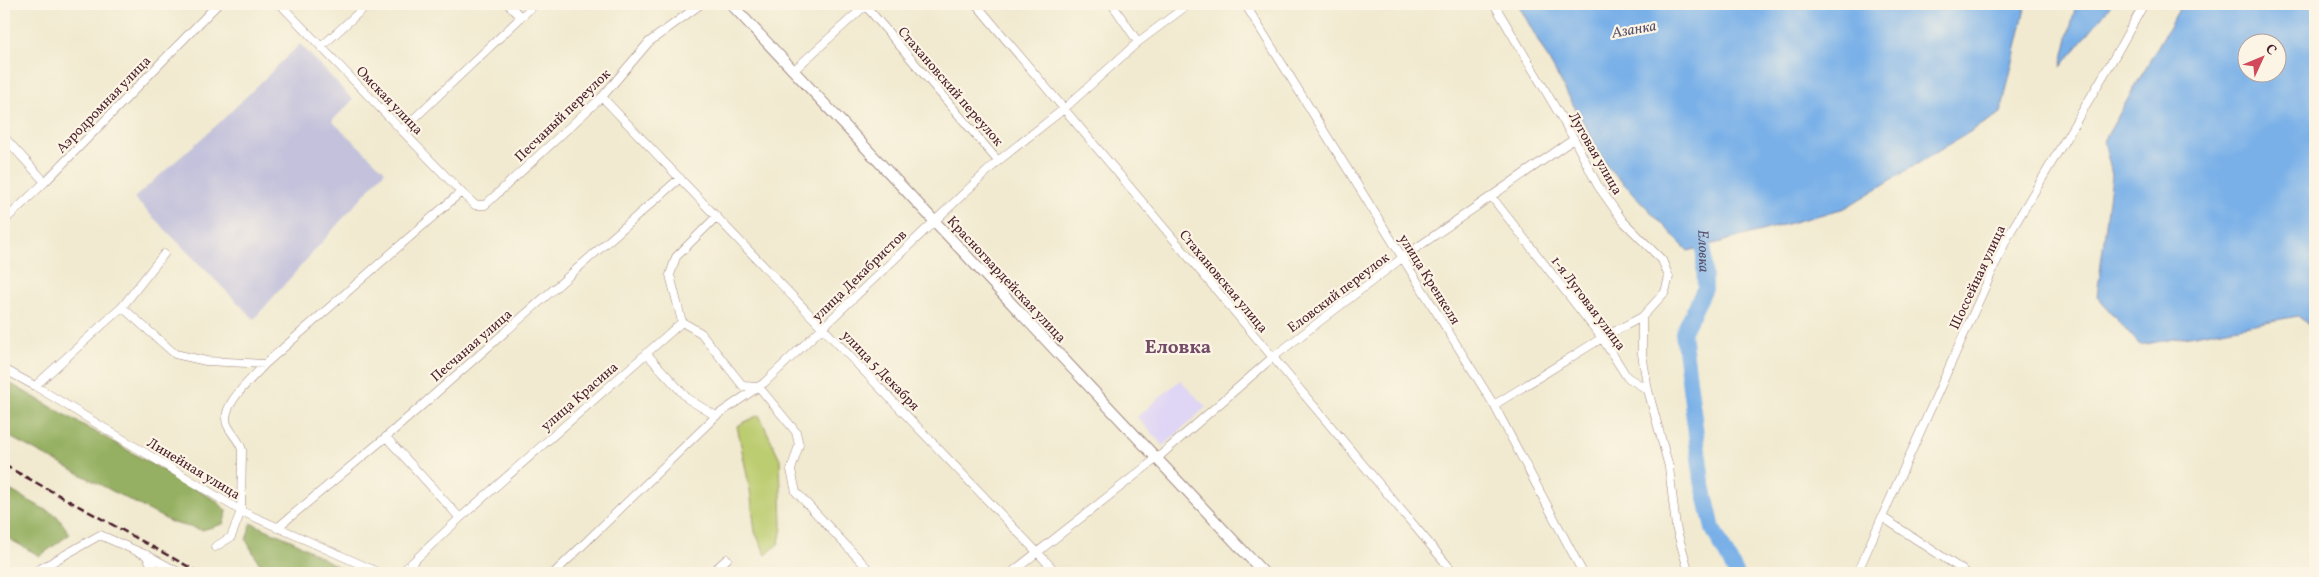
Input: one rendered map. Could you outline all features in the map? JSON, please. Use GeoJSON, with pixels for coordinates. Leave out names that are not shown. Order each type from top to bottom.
{"type":"FeatureCollection","features":[{"type":"Feature","properties":{"kind":"main road","name":"Красногвардейская улица"},"geometry":{"type":"LineString","coordinates":[[731,4],[1264,573]]}},
{"type":"Feature","properties":{"kind":"street","name":"Аэродромная улица"},"geometry":{"type":"LineString","coordinates":[[4,221],[45,182],[218,4]]}},
{"type":"Feature","properties":{"kind":"street","name":"Омская улица"},"geometry":{"type":"LineString","coordinates":[[280,4],[461,192],[476,205],[485,205]]}},
{"type":"Feature","properties":{"kind":"street"},"geometry":{"type":"LineString","coordinates":[[321,47],[368,4]]}},
{"type":"Feature","properties":{"kind":"street"},"geometry":{"type":"LineString","coordinates":[[508,4],[520,17]]}},
{"type":"Feature","properties":{"kind":"street"},"geometry":{"type":"LineString","coordinates":[[402,130],[535,4]]}},
{"type":"Feature","properties":{"kind":"street","name":"Песчаный переулок"},"geometry":{"type":"LineString","coordinates":[[485,205],[602,97],[649,42],[701,4]]}},
{"type":"Feature","properties":{"kind":"street"},"geometry":{"type":"LineString","coordinates":[[793,71],[866,4]]}},
{"type":"Feature","properties":{"kind":"street","name":"Стахановский переулок"},"geometry":{"type":"LineString","coordinates":[[866,4],[998,160]]}},
{"type":"Feature","properties":{"kind":"street","name":"Стахановская улица"},"geometry":{"type":"LineString","coordinates":[[976,4],[1454,573]]}},
{"type":"Feature","properties":{"kind":"street"},"geometry":{"type":"LineString","coordinates":[[1112,4],[1138,42]]}},
{"type":"Feature","properties":{"kind":"street","name":"улица Декабристов"},"geometry":{"type":"LineString","coordinates":[[554,573],[716,416],[759,387],[998,160],[1065,108],[1138,42],[1189,4]]}},
{"type":"Feature","properties":{"kind":"street","name":"улица Кренкеля"},"geometry":{"type":"LineString","coordinates":[[1245,4],[1494,405],[1582,573]]}},
{"type":"Feature","properties":{"kind":"street","name":"Луговая улица"},"geometry":{"type":"LineString","coordinates":[[1494,4],[1574,139],[1598,186],[1623,221],[1662,260],[1669,276],[1665,292],[1642,317],[1602,338],[1494,405]]}},
{"type":"Feature","properties":{"kind":"street","name":"Шоссейная улица"},"geometry":{"type":"LineString","coordinates":[[1857,573],[2008,236],[2116,56],[2144,4]]}},
{"type":"Feature","properties":{"kind":"street","name":"улица 5 Декабря"},"geometry":{"type":"LineString","coordinates":[[602,97],[1057,573]]}},
{"type":"Feature","properties":{"kind":"street"},"geometry":{"type":"LineString","coordinates":[[4,137],[45,182]]}},
{"type":"Feature","properties":{"kind":"street","name":"Еловский переулок"},"geometry":{"type":"LineString","coordinates":[[1011,573],[1156,458],[1272,358],[1402,258],[1574,139]]}},
{"type":"Feature","properties":{"kind":"street","name":"Песчаная улица"},"geometry":{"type":"LineString","coordinates":[[277,528],[386,437],[680,178]]}},
{"type":"Feature","properties":{"kind":"street"},"geometry":{"type":"LineString","coordinates":[[214,547],[230,537],[241,511],[242,450],[240,441],[229,431],[225,418],[228,406],[265,364],[461,192]]}},
{"type":"Feature","properties":{"kind":"street","name":"1-я Луговая улица"},"geometry":{"type":"LineString","coordinates":[[1491,196],[1602,338],[1627,377],[1648,390]]}},
{"type":"Feature","properties":{"kind":"street"},"geometry":{"type":"LineString","coordinates":[[716,217],[676,257],[670,275],[682,322],[701,333],[743,386],[759,387],[796,432],[799,445],[791,470],[796,492],[872,573]]}},
{"type":"Feature","properties":{"kind":"street"},"geometry":{"type":"LineString","coordinates":[[35,386],[122,307],[164,254]]}},
{"type":"Feature","properties":{"kind":"street"},"geometry":{"type":"LineString","coordinates":[[122,307],[175,354],[206,361],[265,364]]}},
{"type":"Feature","properties":{"kind":"street"},"geometry":{"type":"LineString","coordinates":[[1642,317],[1642,354],[1648,390],[1668,467],[1676,527],[1689,573]]}},
{"type":"Feature","properties":{"kind":"street","name":"улица Красина"},"geometry":{"type":"LineString","coordinates":[[401,573],[460,518],[682,322]]}},
{"type":"Feature","properties":{"kind":"street"},"geometry":{"type":"LineString","coordinates":[[646,354],[688,399],[716,416]]}},
{"type":"Feature","properties":{"kind":"street","name":"Линейная улица"},"geometry":{"type":"LineString","coordinates":[[4,369],[241,511],[380,573]]}},
{"type":"Feature","properties":{"kind":"street"},"geometry":{"type":"LineString","coordinates":[[386,437],[460,518]]}},
{"type":"Feature","properties":{"kind":"street"},"geometry":{"type":"LineString","coordinates":[[1882,517],[1967,573]]}},
{"type":"Feature","properties":{"kind":"street"},"geometry":{"type":"LineString","coordinates":[[33,573],[100,535],[146,555],[180,573]]}},
{"type":"Feature","properties":{"kind":"street"},"geometry":{"type":"LineString","coordinates":[[146,555],[156,573]]}},
{"type":"Feature","properties":{"kind":"street"},"geometry":{"type":"LineString","coordinates":[[711,573],[726,559]]}},
{"type":"Feature","properties":{"kind":"shaded area"},"geometry":{"type":"Polygon","coordinates":[[[300,44],[353,100],[332,121],[385,171],[254,319],[134,198],[219,123],[300,44]]]}},
{"type":"Feature","properties":{"kind":"shaded area"},"geometry":{"type":"Polygon","coordinates":[[[1180,380],[1206,407],[1163,446],[1137,417],[1180,380]]]}},
{"type":"Feature","properties":{"kind":"green space"},"geometry":{"type":"Polygon","coordinates":[[[4,380],[217,501],[227,512],[223,524],[202,530],[173,523],[4,434],[4,380]]]}},
{"type":"Feature","properties":{"kind":"green space"},"geometry":{"type":"Polygon","coordinates":[[[759,415],[780,459],[782,527],[779,543],[766,555],[755,532],[750,490],[737,426],[759,415]]]}},
{"type":"Feature","properties":{"kind":"green space"},"geometry":{"type":"Polygon","coordinates":[[[4,487],[57,516],[70,534],[40,556],[4,536],[4,487]]]}},
{"type":"Feature","properties":{"kind":"green space"},"geometry":{"type":"Polygon","coordinates":[[[251,523],[291,540],[349,573],[278,573],[259,563],[246,540],[251,523]]]}},
{"type":"Feature","properties":{"kind":"water","name":"Азанка"},"geometry":{"type":"Polygon","coordinates":[[[1518,4],[2026,4],[2001,113],[1845,208],[1688,251],[1607,166],[1518,4]]]}},
{"type":"Feature","properties":{"kind":"water"},"geometry":{"type":"Polygon","coordinates":[[[2076,4],[2112,4],[2061,67],[2076,4]]]}},
{"type":"Feature","properties":{"kind":"water"},"geometry":{"type":"Polygon","coordinates":[[[2182,4],[2315,4],[2315,331],[2298,316],[2140,345],[2097,297],[2112,175],[2104,141],[2182,4]]]}},
{"type":"Feature","properties":{"kind":"waterway","name":"Еловка"},"geometry":{"type":"LineString","coordinates":[[1703,226],[1705,288],[1683,333],[1702,481],[1713,529],[1736,573]]}},
{"type":"Feature","properties":{"kind":"railway"},"geometry":{"type":"LineString","coordinates":[[4,465],[200,573]]}},
{"type":"Feature","properties":{"kind":"district","name":"Еловка"},"geometry":{"type":"Point","coordinates":[1178,346]}}]}
